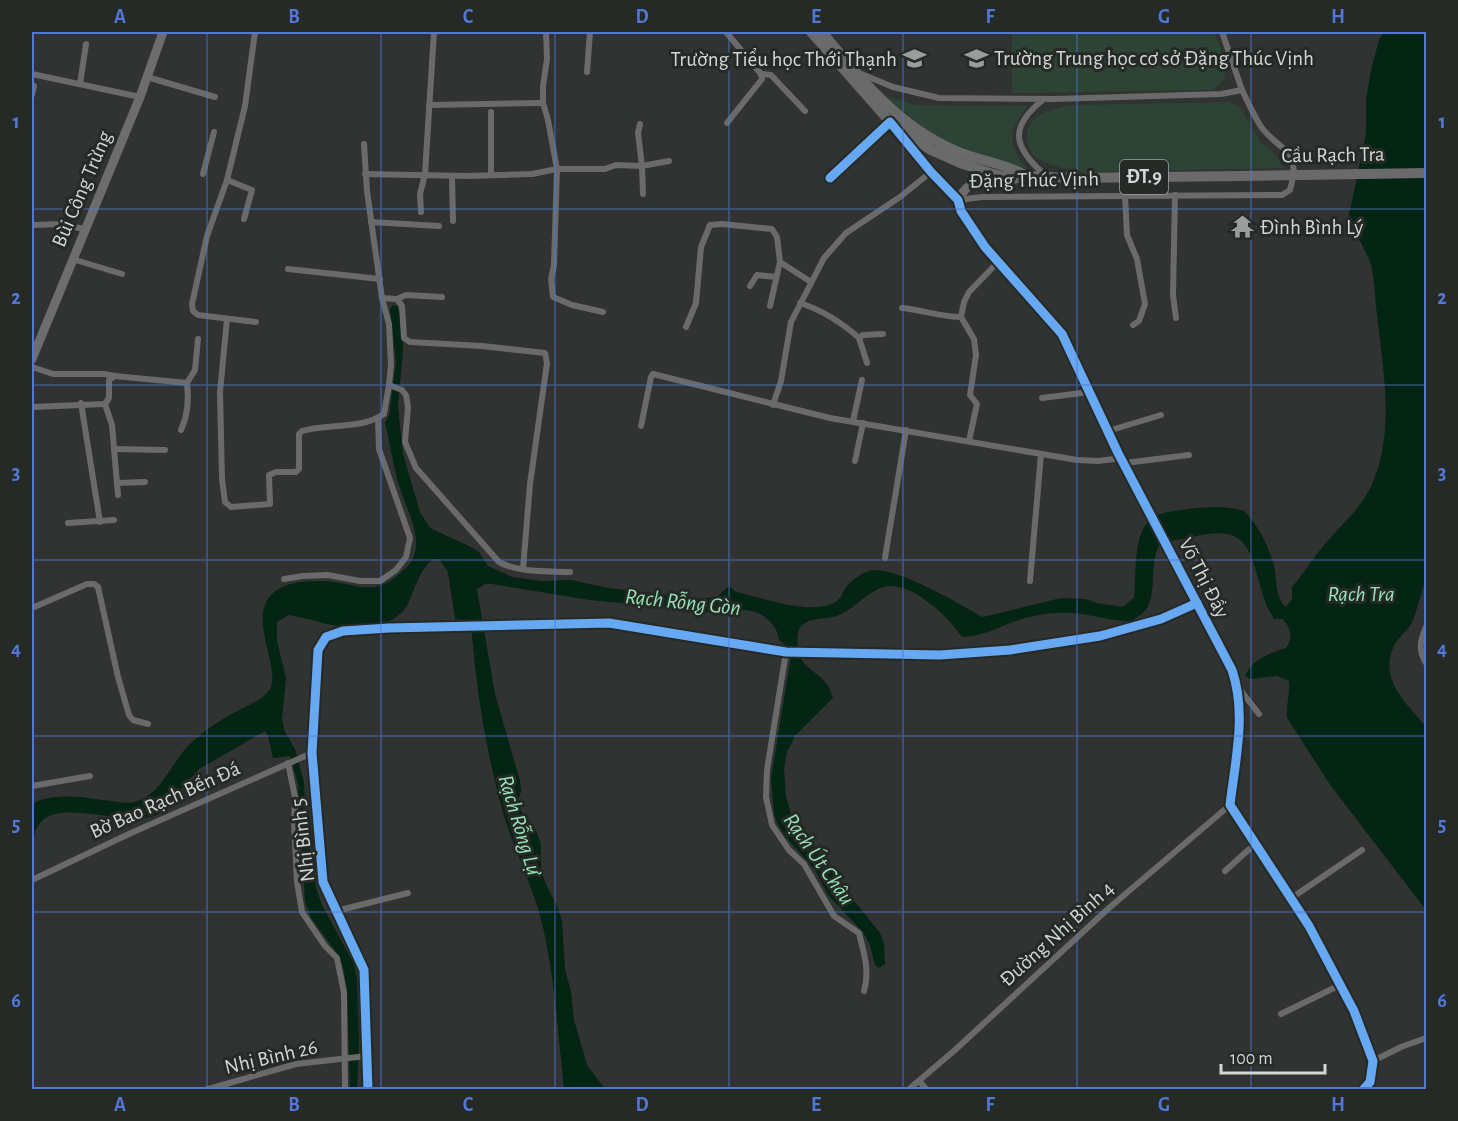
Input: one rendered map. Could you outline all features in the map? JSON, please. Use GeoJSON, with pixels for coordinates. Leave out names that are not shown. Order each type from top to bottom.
{"type":"FeatureCollection","features":[{"type":"Feature","properties":{"kind":"main road","name":"ĐT.9"},"geometry":{"type":"LineString","coordinates":[[811,32],[890,122],[932,150],[960,163],[1013,179],[1027,176],[1047,177]]}},
{"type":"Feature","properties":{"kind":"main road","name":"ĐT.9"},"geometry":{"type":"LineString","coordinates":[[822,32],[853,70],[887,105],[921,132],[952,150],[978,160],[1014,169],[1027,176]]}},
{"type":"Feature","properties":{"kind":"main road","name":"Cầu Rạch Tra"},"geometry":{"type":"LineString","coordinates":[[1047,177],[1426,173]]}},
{"type":"Feature","properties":{"kind":"street","name":"Bùi Công Trừng"},"geometry":{"type":"LineString","coordinates":[[32,358],[140,97],[163,32]]}},
{"type":"Feature","properties":{"kind":"street"},"geometry":{"type":"LineString","coordinates":[[255,32],[245,106],[227,180],[207,236],[192,303],[193,311],[198,315],[256,322]]}},
{"type":"Feature","properties":{"kind":"street"},"geometry":{"type":"LineString","coordinates":[[421,212],[420,194],[425,174],[434,32]]}},
{"type":"Feature","properties":{"kind":"street"},"geometry":{"type":"LineString","coordinates":[[546,32],[547,59],[543,103],[557,170],[554,265],[551,279],[553,297],[572,305],[603,312]]}},
{"type":"Feature","properties":{"kind":"street"},"geometry":{"type":"LineString","coordinates":[[587,72],[590,32]]}},
{"type":"Feature","properties":{"kind":"street"},"geometry":{"type":"LineString","coordinates":[[726,32],[761,74],[762,79],[727,123]]}},
{"type":"Feature","properties":{"kind":"street"},"geometry":{"type":"LineString","coordinates":[[853,70],[893,87],[939,98],[1044,99],[1221,94],[1242,90],[1222,32]]}},
{"type":"Feature","properties":{"kind":"street"},"geometry":{"type":"LineString","coordinates":[[80,84],[86,44]]}},
{"type":"Feature","properties":{"kind":"street"},"geometry":{"type":"LineString","coordinates":[[32,74],[140,97]]}},
{"type":"Feature","properties":{"kind":"street"},"geometry":{"type":"LineString","coordinates":[[761,74],[771,75],[805,111]]}},
{"type":"Feature","properties":{"kind":"street"},"geometry":{"type":"LineString","coordinates":[[147,77],[215,97]]}},
{"type":"Feature","properties":{"kind":"street"},"geometry":{"type":"LineString","coordinates":[[32,95],[34,86]]}},
{"type":"Feature","properties":{"kind":"street","name":"Đặng Thúc Vịnh"},"geometry":{"type":"LineString","coordinates":[[958,200],[982,197],[1282,195],[1290,190],[1294,164],[1287,149],[1262,128],[1242,90]]}},
{"type":"Feature","properties":{"kind":"street"},"geometry":{"type":"LineString","coordinates":[[1044,99],[1022,120],[1019,130],[1022,152],[1047,177]]}},
{"type":"Feature","properties":{"kind":"street"},"geometry":{"type":"LineString","coordinates":[[429,105],[543,103]]}},
{"type":"Feature","properties":{"kind":"street"},"geometry":{"type":"LineString","coordinates":[[491,112],[491,175]]}},
{"type":"Feature","properties":{"kind":"street"},"geometry":{"type":"LineString","coordinates":[[830,178],[890,122]]}},
{"type":"Feature","properties":{"kind":"street","name":"Võ Thị Đầy"},"geometry":{"type":"LineString","coordinates":[[890,122],[931,172],[958,200],[962,211],[985,247],[1062,334],[1108,431],[1232,670],[1238,687],[1240,723],[1230,805]]}},
{"type":"Feature","properties":{"kind":"street"},"geometry":{"type":"LineString","coordinates":[[640,124],[638,133],[644,194]]}},
{"type":"Feature","properties":{"kind":"street"},"geometry":{"type":"LineString","coordinates":[[203,174],[214,132]]}},
{"type":"Feature","properties":{"kind":"street"},"geometry":{"type":"LineString","coordinates":[[227,319],[220,392],[222,479],[225,502],[231,507],[270,504],[269,475],[276,472],[296,472],[299,469],[299,434],[302,431],[327,426],[353,425],[384,414],[391,386],[391,341],[371,222],[364,144]]}},
{"type":"Feature","properties":{"kind":"street"},"geometry":{"type":"LineString","coordinates":[[366,174],[452,176],[532,174],[557,170],[605,169],[616,165],[642,166],[669,161]]}},
{"type":"Feature","properties":{"kind":"street"},"geometry":{"type":"LineString","coordinates":[[773,405],[781,381],[792,322],[824,258],[846,233],[900,197],[931,172]]}},
{"type":"Feature","properties":{"kind":"street"},"geometry":{"type":"LineString","coordinates":[[452,176],[453,221]]}},
{"type":"Feature","properties":{"kind":"street","name":"Đặng Thúc Vịnh"},"geometry":{"type":"LineString","coordinates":[[958,200],[962,191],[970,183],[1013,179]]}},
{"type":"Feature","properties":{"kind":"street"},"geometry":{"type":"LineString","coordinates":[[227,180],[252,190],[243,219]]}},
{"type":"Feature","properties":{"kind":"street"},"geometry":{"type":"LineString","coordinates":[[1175,195],[1173,295],[1176,318]]}},
{"type":"Feature","properties":{"kind":"street"},"geometry":{"type":"LineString","coordinates":[[1125,196],[1127,235],[1137,259],[1145,304],[1138,321],[1133,325]]}},
{"type":"Feature","properties":{"kind":"street"},"geometry":{"type":"LineString","coordinates":[[371,222],[439,226]]}},
{"type":"Feature","properties":{"kind":"street"},"geometry":{"type":"LineString","coordinates":[[33,225],[61,224],[84,229]]}},
{"type":"Feature","properties":{"kind":"street"},"geometry":{"type":"LineString","coordinates":[[686,327],[696,303],[701,247],[710,225],[722,224],[772,230],[777,237],[780,262],[770,306]]}},
{"type":"Feature","properties":{"kind":"street"},"geometry":{"type":"LineString","coordinates":[[72,259],[122,274]]}},
{"type":"Feature","properties":{"kind":"street"},"geometry":{"type":"LineString","coordinates":[[780,262],[811,282]]}},
{"type":"Feature","properties":{"kind":"street"},"geometry":{"type":"LineString","coordinates":[[969,441],[977,404],[970,395],[976,355],[974,339],[961,317],[969,292],[998,262]]}},
{"type":"Feature","properties":{"kind":"street"},"geometry":{"type":"LineString","coordinates":[[288,269],[380,279]]}},
{"type":"Feature","properties":{"kind":"street"},"geometry":{"type":"LineString","coordinates":[[750,286],[756,274],[776,277]]}},
{"type":"Feature","properties":{"kind":"street"},"geometry":{"type":"LineString","coordinates":[[382,298],[397,299],[406,295],[442,297]]}},
{"type":"Feature","properties":{"kind":"street"},"geometry":{"type":"LineString","coordinates":[[397,299],[402,306],[405,338],[410,342],[482,346],[545,353],[547,363],[530,484],[523,569]]}},
{"type":"Feature","properties":{"kind":"street"},"geometry":{"type":"LineString","coordinates":[[800,303],[819,309],[846,326],[859,338],[867,363]]}},
{"type":"Feature","properties":{"kind":"street"},"geometry":{"type":"LineString","coordinates":[[902,308],[961,317]]}},
{"type":"Feature","properties":{"kind":"street"},"geometry":{"type":"LineString","coordinates":[[859,338],[863,335],[883,334]]}},
{"type":"Feature","properties":{"kind":"street"},"geometry":{"type":"LineString","coordinates":[[181,430],[186,420],[189,400],[187,383],[195,370],[198,339]]}},
{"type":"Feature","properties":{"kind":"street"},"geometry":{"type":"LineString","coordinates":[[32,367],[53,374],[104,374],[187,383]]}},
{"type":"Feature","properties":{"kind":"street"},"geometry":{"type":"LineString","coordinates":[[641,426],[653,374],[773,405],[1041,454],[1098,461],[1189,455]]}},
{"type":"Feature","properties":{"kind":"street"},"geometry":{"type":"LineString","coordinates":[[105,404],[109,398],[109,380],[115,376]]}},
{"type":"Feature","properties":{"kind":"street"},"geometry":{"type":"LineString","coordinates":[[853,421],[862,380]]}},
{"type":"Feature","properties":{"kind":"street"},"geometry":{"type":"LineString","coordinates":[[391,386],[402,390],[408,399],[405,442],[416,468],[499,562],[523,569],[570,572]]}},
{"type":"Feature","properties":{"kind":"street"},"geometry":{"type":"LineString","coordinates":[[1042,398],[1090,392]]}},
{"type":"Feature","properties":{"kind":"street"},"geometry":{"type":"LineString","coordinates":[[32,407],[81,403],[105,404]]}},
{"type":"Feature","properties":{"kind":"street"},"geometry":{"type":"LineString","coordinates":[[81,403],[100,522]]}},
{"type":"Feature","properties":{"kind":"street"},"geometry":{"type":"LineString","coordinates":[[105,404],[112,425],[118,495]]}},
{"type":"Feature","properties":{"kind":"street"},"geometry":{"type":"LineString","coordinates":[[1108,431],[1161,415]]}},
{"type":"Feature","properties":{"kind":"street"},"geometry":{"type":"LineString","coordinates":[[284,579],[328,576],[360,582],[380,581],[396,570],[406,556],[410,538],[379,449],[378,418]]}},
{"type":"Feature","properties":{"kind":"street"},"geometry":{"type":"LineString","coordinates":[[855,461],[863,423]]}},
{"type":"Feature","properties":{"kind":"street"},"geometry":{"type":"LineString","coordinates":[[885,558],[906,430]]}},
{"type":"Feature","properties":{"kind":"street"},"geometry":{"type":"LineString","coordinates":[[114,449],[165,450]]}},
{"type":"Feature","properties":{"kind":"street"},"geometry":{"type":"LineString","coordinates":[[1030,581],[1041,454]]}},
{"type":"Feature","properties":{"kind":"street"},"geometry":{"type":"LineString","coordinates":[[117,483],[145,482]]}},
{"type":"Feature","properties":{"kind":"street"},"geometry":{"type":"LineString","coordinates":[[68,523],[114,520]]}},
{"type":"Feature","properties":{"kind":"street"},"geometry":{"type":"LineString","coordinates":[[32,608],[87,584],[94,584],[98,587],[129,715],[133,720],[148,724]]}},
{"type":"Feature","properties":{"kind":"street"},"geometry":{"type":"LineString","coordinates":[[864,991],[868,980],[866,958],[859,933],[834,916],[804,864],[789,850],[772,825],[766,797],[767,770],[788,652],[940,656],[1010,650],[1118,633],[1161,619],[1197,603]]}},
{"type":"Feature","properties":{"kind":"street","name":"Nhị Bình 5"},"geometry":{"type":"LineString","coordinates":[[368,1089],[364,1056],[364,970],[323,882],[312,753],[318,650],[323,639],[343,631],[609,623],[788,652]]}},
{"type":"Feature","properties":{"kind":"street"},"geometry":{"type":"LineString","coordinates":[[1426,627],[1420,647],[1426,663]]}},
{"type":"Feature","properties":{"kind":"street"},"geometry":{"type":"LineString","coordinates":[[1238,687],[1258,714]]}},
{"type":"Feature","properties":{"kind":"street","name":"Bờ Bao Rạch Bến Đá"},"geometry":{"type":"LineString","coordinates":[[32,880],[312,753]]}},
{"type":"Feature","properties":{"kind":"street"},"geometry":{"type":"LineString","coordinates":[[290,762],[295,797],[297,882],[302,912],[337,958],[344,993],[345,1089]]}},
{"type":"Feature","properties":{"kind":"street"},"geometry":{"type":"LineString","coordinates":[[32,786],[90,776]]}},
{"type":"Feature","properties":{"kind":"street"},"geometry":{"type":"LineString","coordinates":[[1230,805],[1310,926],[1354,1011],[1373,1061],[1370,1082],[1363,1089]]}},
{"type":"Feature","properties":{"kind":"street","name":"Đường Nhị Bình 4"},"geometry":{"type":"LineString","coordinates":[[908,1089],[1109,908],[1230,805]]}},
{"type":"Feature","properties":{"kind":"street"},"geometry":{"type":"LineString","coordinates":[[1225,871],[1255,844]]}},
{"type":"Feature","properties":{"kind":"street"},"geometry":{"type":"LineString","coordinates":[[1290,899],[1362,850]]}},
{"type":"Feature","properties":{"kind":"street"},"geometry":{"type":"LineString","coordinates":[[336,911],[408,893]]}},
{"type":"Feature","properties":{"kind":"street"},"geometry":{"type":"LineString","coordinates":[[1281,1014],[1340,985]]}},
{"type":"Feature","properties":{"kind":"street"},"geometry":{"type":"LineString","coordinates":[[1373,1061],[1426,1038]]}},
{"type":"Feature","properties":{"kind":"street","name":"Nhị Bình 26"},"geometry":{"type":"LineString","coordinates":[[205,1089],[296,1065],[364,1056]]}},
{"type":"Feature","properties":{"kind":"street"},"geometry":{"type":"LineString","coordinates":[[919,1081],[927,1089]]}},
{"type":"Feature","properties":{"kind":"shaded area"},"geometry":{"type":"Polygon","coordinates":[[[1012,32],[1214,32],[1223,56],[1225,72],[1219,85],[1211,90],[1012,93],[1012,32]]]}},
{"type":"Feature","properties":{"kind":"shaded area"},"geometry":{"type":"Polygon","coordinates":[[[882,95],[916,105],[1028,106],[1017,122],[1013,137],[1016,152],[1027,169],[944,144],[882,95]]]}},
{"type":"Feature","properties":{"kind":"shaded area"},"geometry":{"type":"Polygon","coordinates":[[[1230,102],[1240,107],[1261,143],[1272,151],[1284,168],[1081,172],[1060,168],[1040,160],[1028,146],[1027,134],[1032,122],[1053,109],[1072,105],[1230,102]]]}},
{"type":"Feature","properties":{"kind":"water"},"geometry":{"type":"Polygon","coordinates":[[[1384,32],[1426,32],[1426,580],[1411,624],[1394,646],[1390,658],[1390,670],[1392,680],[1403,700],[1426,727],[1426,910],[1331,786],[1287,718],[1289,681],[1277,676],[1251,679],[1245,676],[1257,661],[1286,648],[1290,640],[1290,633],[1283,619],[1274,619],[1265,601],[1255,567],[1245,545],[1237,538],[1226,534],[1212,533],[1160,544],[1154,559],[1150,601],[1146,610],[1132,621],[1053,613],[1025,618],[980,634],[962,637],[948,620],[928,602],[917,594],[894,586],[878,589],[837,616],[808,621],[800,628],[797,647],[800,657],[804,664],[829,687],[833,698],[795,736],[787,752],[784,768],[786,796],[791,814],[838,881],[880,933],[884,944],[885,964],[879,968],[875,965],[870,945],[863,932],[828,895],[815,870],[786,837],[774,814],[771,779],[791,656],[790,649],[779,640],[770,621],[758,613],[739,609],[695,613],[668,607],[588,600],[492,584],[485,584],[477,589],[495,694],[520,781],[521,791],[518,802],[520,809],[537,833],[541,844],[541,869],[562,920],[565,970],[571,991],[574,1020],[587,1065],[605,1089],[564,1089],[553,985],[542,923],[504,816],[492,768],[479,696],[471,623],[467,620],[455,619],[448,572],[439,559],[427,564],[404,610],[384,624],[354,628],[289,615],[277,622],[277,641],[286,678],[282,720],[285,732],[295,749],[304,782],[307,833],[316,888],[322,905],[354,964],[357,979],[359,1043],[357,1089],[350,1089],[347,988],[343,967],[339,956],[311,918],[305,902],[298,784],[290,756],[273,758],[265,731],[199,769],[159,814],[147,818],[80,813],[51,815],[37,828],[32,848],[32,804],[60,797],[82,797],[126,803],[143,799],[158,786],[182,753],[200,735],[268,692],[272,683],[272,672],[263,617],[265,604],[273,593],[294,583],[310,581],[362,587],[379,586],[393,579],[410,563],[416,549],[415,534],[412,519],[401,492],[385,423],[389,416],[396,362],[390,309],[393,305],[397,306],[402,319],[403,350],[398,406],[403,454],[420,512],[430,528],[471,547],[479,552],[488,566],[512,577],[541,581],[571,580],[608,588],[703,599],[718,596],[729,586],[736,592],[774,602],[818,607],[830,605],[839,599],[851,582],[873,570],[884,571],[913,581],[983,617],[1061,598],[1085,599],[1123,607],[1134,598],[1139,541],[1148,522],[1168,512],[1223,507],[1244,511],[1258,529],[1272,559],[1280,599],[1286,607],[1292,599],[1292,587],[1316,555],[1356,510],[1368,492],[1380,462],[1384,441],[1386,399],[1373,277],[1369,259],[1349,215],[1366,134],[1366,100],[1371,70],[1379,40],[1384,32]]]}},
{"type":"Feature","properties":{"kind":"cycle path"},"geometry":{"type":"LineString","coordinates":[[830,178],[890,122],[931,172],[958,200],[961,211],[985,247],[1062,334],[1118,453],[1232,670],[1239,703],[1239,720],[1230,805],[1309,926],[1354,1011],[1373,1061],[1370,1082],[1363,1090]]}},
{"type":"Feature","properties":{"kind":"cycle path"},"geometry":{"type":"LineString","coordinates":[[368,1090],[364,970],[323,882],[312,753],[318,650],[326,637],[343,631],[389,628],[609,623],[786,652],[940,655],[1010,650],[1100,636],[1161,619],[1197,603]]}},
{"type":"Feature","properties":{"kind":"place","name":"Trường Trung học cơ sở Đặng Thúc Vịnh"},"geometry":{"type":"Point","coordinates":[976,58]}},
{"type":"Feature","properties":{"kind":"place","name":"Trường Tiểu học Thới Thạnh"},"geometry":{"type":"Point","coordinates":[915,59]}},
{"type":"Feature","properties":{"kind":"place","name":"Đình Bình Lý"},"geometry":{"type":"Point","coordinates":[1242,227]}},
{"type":"Feature","properties":{"kind":"water label","name":"Rạch Tra"},"geometry":{"type":"Point","coordinates":[1361,594]}},
{"type":"Feature","properties":{"kind":"water label","name":"Rạch Rỗng Gòn"},"geometry":{"type":"Point","coordinates":[683,602]}},
{"type":"Feature","properties":{"kind":"water label","name":"Rạch Rỗng Lự"},"geometry":{"type":"Point","coordinates":[520,825]}},
{"type":"Feature","properties":{"kind":"water label","name":"Rạch Út Châu"},"geometry":{"type":"Point","coordinates":[819,859]}}]}
